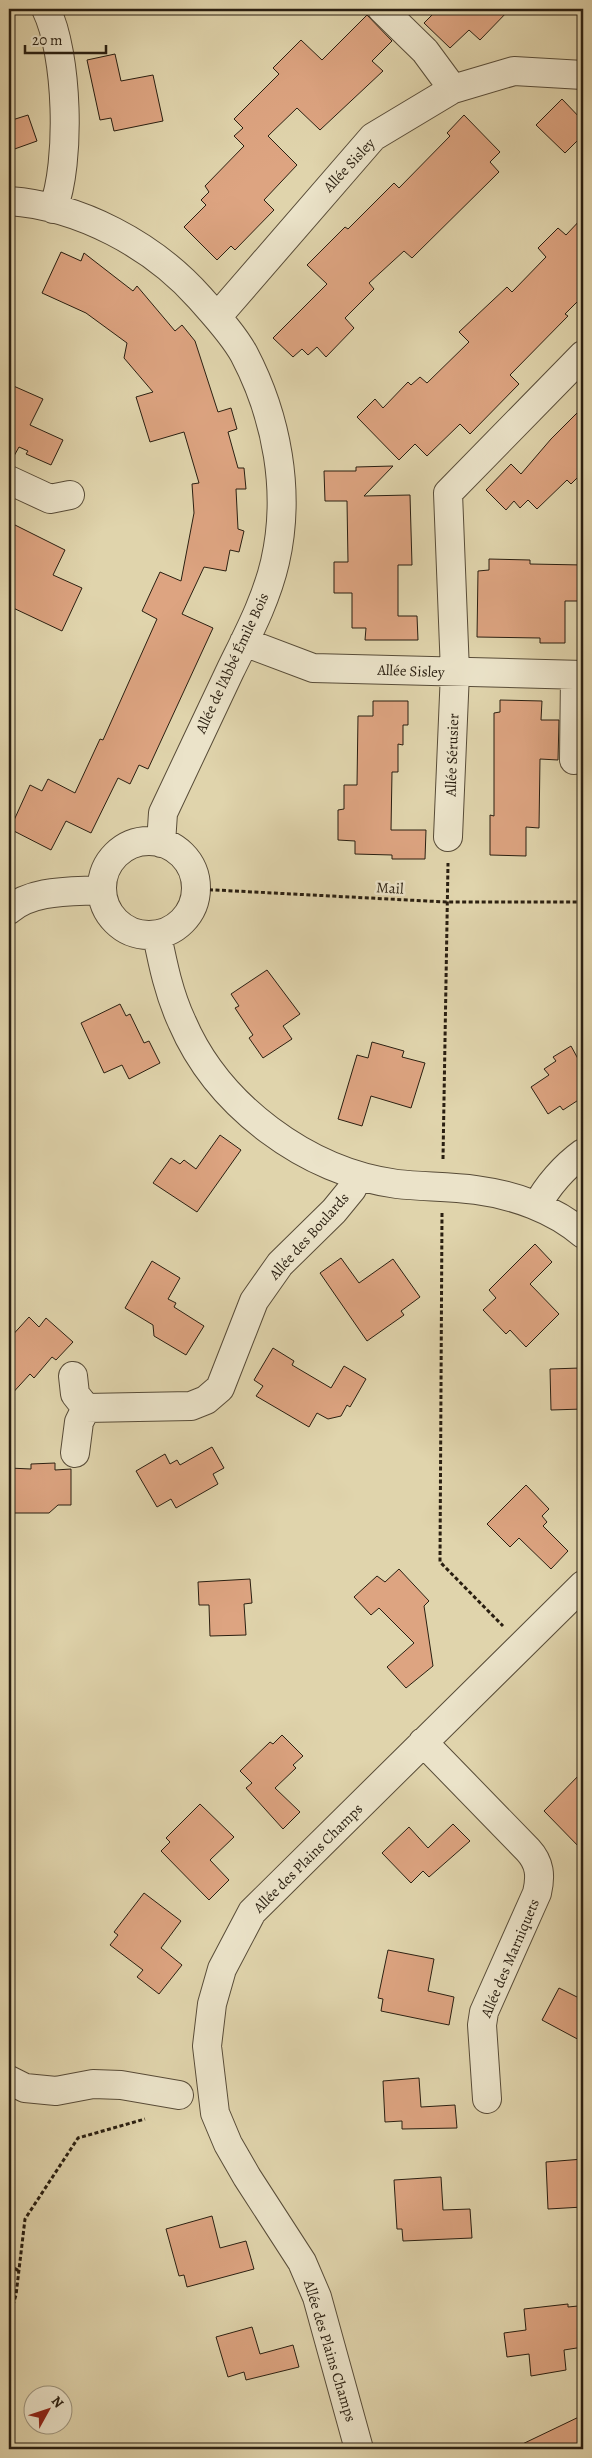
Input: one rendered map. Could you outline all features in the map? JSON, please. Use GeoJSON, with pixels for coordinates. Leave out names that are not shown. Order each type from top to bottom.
{"type":"FeatureCollection","features":[{"type":"Feature","properties":{"kind":"street"},"geometry":{"type":"LineString","coordinates":[[46,9],[61,54],[63,75],[64,133],[59,193],[53,209]]}},
{"type":"Feature","properties":{"kind":"street"},"geometry":{"type":"LineString","coordinates":[[382,9],[424,52],[453,89]]}},
{"type":"Feature","properties":{"kind":"street","name":"Allée Sisley"},"geometry":{"type":"LineString","coordinates":[[217,317],[373,138],[453,89],[514,71],[583,75]]}},
{"type":"Feature","properties":{"kind":"street","name":"Allée de l'Abbé Émile Bois"},"geometry":{"type":"LineString","coordinates":[[9,201],[53,209],[91,221],[127,238],[178,276],[217,317],[243,352],[262,391],[274,433],[281,476],[281,519],[275,562],[262,603],[163,813],[161,843]]}},
{"type":"Feature","properties":{"kind":"street","name":"Allée Sérusier"},"geometry":{"type":"LineString","coordinates":[[448,837],[454,672],[448,494],[583,354]]}},
{"type":"Feature","properties":{"kind":"street"},"geometry":{"type":"LineString","coordinates":[[9,480],[50,499],[70,495]]}},
{"type":"Feature","properties":{"kind":"street","name":"Allée Sisley"},"geometry":{"type":"LineString","coordinates":[[244,642],[313,668],[579,676]]}},
{"type":"Feature","properties":{"kind":"street"},"geometry":{"type":"LineString","coordinates":[[574,760],[579,676]]}},
{"type":"Feature","properties":{"kind":"street"},"geometry":{"type":"LineString","coordinates":[[146,841],[172,847],[190,865],[196,889],[195,900],[185,919],[167,932],[157,935],[130,932],[119,925],[107,910],[102,890],[103,876],[109,862],[119,851],[132,844],[146,841]]}},
{"type":"Feature","properties":{"kind":"street"},"geometry":{"type":"LineString","coordinates":[[9,910],[14,905],[46,894],[102,890]]}},
{"type":"Feature","properties":{"kind":"street"},"geometry":{"type":"LineString","coordinates":[[157,935],[166,980],[182,1024],[205,1064],[235,1100],[269,1130],[309,1155],[358,1176],[396,1184],[475,1189],[507,1196],[537,1206],[583,1234]]}},
{"type":"Feature","properties":{"kind":"street"},"geometry":{"type":"LineString","coordinates":[[537,1206],[544,1193],[574,1160],[583,1153]]}},
{"type":"Feature","properties":{"kind":"street","name":"Allée des Boulards"},"geometry":{"type":"LineString","coordinates":[[86,1408],[191,1406],[206,1400],[220,1388],[254,1302],[280,1264],[334,1211],[352,1189],[358,1176]]}},
{"type":"Feature","properties":{"kind":"street"},"geometry":{"type":"LineString","coordinates":[[73,1376],[75,1394],[86,1408],[79,1422],[75,1454]]}},
{"type":"Feature","properties":{"kind":"street","name":"Allée des Plains Champs"},"geometry":{"type":"LineString","coordinates":[[359,2449],[317,2297],[306,2271],[280,2225],[247,2177],[228,2144],[215,2114],[207,2046],[212,2004],[222,1969],[252,1912],[583,1585]]}},
{"type":"Feature","properties":{"kind":"street","name":"Allée des Marniquets"},"geometry":{"type":"LineString","coordinates":[[423,1742],[528,1850],[537,1863],[540,1874],[537,1893],[484,2012],[482,2025],[486,2099]]}},
{"type":"Feature","properties":{"kind":"street"},"geometry":{"type":"LineString","coordinates":[[9,2080],[25,2088],[56,2091],[93,2084],[121,2085],[172,2094]]}},
{"type":"Feature","properties":{"kind":"path"},"geometry":{"type":"LineString","coordinates":[[448,837],[442,1188],[440,1562],[522,1645]]}},
{"type":"Feature","properties":{"kind":"path","name":"Mail"},"geometry":{"type":"LineString","coordinates":[[196,889],[446,902],[583,902]]}},
{"type":"Feature","properties":{"kind":"path"},"geometry":{"type":"LineString","coordinates":[[9,2318],[16,2295],[25,2219],[78,2138],[164,2113],[172,2094]]}},
{"type":"Feature","properties":{"kind":"path"},"geometry":{"type":"LineString","coordinates":[[9,2265],[19,2271]]}},
{"type":"Feature","properties":{"kind":"building"},"geometry":{"type":"Polygon","coordinates":[[[438,9],[510,9],[480,40],[469,30],[450,48],[424,23],[438,9]]]}},
{"type":"Feature","properties":{"kind":"building"},"geometry":{"type":"Polygon","coordinates":[[[367,15],[392,41],[372,61],[383,71],[320,130],[297,108],[268,136],[297,165],[264,200],[274,210],[235,250],[231,246],[217,260],[184,227],[206,205],[201,200],[209,192],[205,186],[244,146],[234,136],[243,128],[234,119],[279,74],[273,68],[301,40],[322,60],[367,15]]]}},
{"type":"Feature","properties":{"kind":"building"},"geometry":{"type":"Polygon","coordinates":[[[115,54],[121,81],[153,75],[163,121],[114,131],[111,118],[100,120],[87,60],[115,54]]]}},
{"type":"Feature","properties":{"kind":"building"},"geometry":{"type":"Polygon","coordinates":[[[562,99],[583,121],[583,135],[565,153],[536,125],[562,99]]]}},
{"type":"Feature","properties":{"kind":"building"},"geometry":{"type":"Polygon","coordinates":[[[28,115],[37,141],[9,151],[9,121],[28,115]]]}},
{"type":"Feature","properties":{"kind":"building"},"geometry":{"type":"Polygon","coordinates":[[[464,115],[500,152],[490,162],[499,172],[412,258],[404,251],[369,283],[374,289],[345,318],[354,328],[326,357],[317,347],[308,355],[302,349],[293,357],[273,338],[327,284],[307,265],[345,227],[348,229],[394,183],[399,188],[450,136],[447,133],[464,115]]]}},
{"type":"Feature","properties":{"kind":"building"},"geometry":{"type":"Polygon","coordinates":[[[583,217],[583,296],[565,314],[568,316],[510,375],[519,384],[470,434],[460,424],[427,456],[415,444],[399,460],[357,417],[375,399],[383,408],[408,382],[411,385],[420,377],[427,383],[469,342],[459,332],[507,287],[512,292],[546,257],[538,248],[558,228],[566,235],[583,217]]]}},
{"type":"Feature","properties":{"kind":"building"},"geometry":{"type":"Polygon","coordinates":[[[61,252],[81,261],[84,253],[133,291],[137,286],[175,331],[182,325],[195,341],[218,412],[231,408],[237,429],[228,432],[238,468],[244,468],[246,489],[236,489],[238,529],[244,531],[239,552],[230,550],[226,571],[204,567],[182,614],[213,628],[148,769],[139,765],[130,784],[118,778],[91,833],[66,821],[51,850],[10,829],[30,785],[42,791],[48,779],[75,793],[100,739],[103,740],[157,619],[142,611],[160,572],[181,581],[194,513],[192,484],[199,483],[184,432],[150,442],[136,397],[153,392],[124,358],[127,343],[86,313],[42,293],[61,252]]]}},
{"type":"Feature","properties":{"kind":"building"},"geometry":{"type":"Polygon","coordinates":[[[9,384],[43,399],[30,425],[63,440],[51,465],[26,454],[28,451],[19,447],[9,465],[9,384]]]}},
{"type":"Feature","properties":{"kind":"building"},"geometry":{"type":"Polygon","coordinates":[[[583,407],[583,472],[571,484],[567,480],[537,509],[528,500],[520,508],[514,501],[506,510],[486,490],[511,464],[521,474],[551,439],[583,407]]]}},
{"type":"Feature","properties":{"kind":"building"},"geometry":{"type":"Polygon","coordinates":[[[393,466],[364,496],[410,495],[412,565],[398,565],[398,616],[417,616],[418,640],[365,640],[366,628],[352,628],[352,593],[334,593],[334,562],[348,562],[347,501],[325,501],[324,471],[356,471],[356,467],[393,466]]]}},
{"type":"Feature","properties":{"kind":"building"},"geometry":{"type":"Polygon","coordinates":[[[9,522],[65,550],[53,575],[82,588],[62,631],[9,606],[9,522]]]}},
{"type":"Feature","properties":{"kind":"building"},"geometry":{"type":"Polygon","coordinates":[[[489,559],[530,560],[530,564],[583,565],[583,596],[581,596],[581,601],[565,601],[565,643],[540,643],[540,638],[477,637],[478,571],[489,570],[489,559]]]}},
{"type":"Feature","properties":{"kind":"building"},"geometry":{"type":"Polygon","coordinates":[[[500,700],[542,701],[541,720],[559,720],[558,760],[540,759],[539,828],[526,827],[526,856],[490,855],[490,815],[494,816],[494,713],[500,712],[500,700]]]}},
{"type":"Feature","properties":{"kind":"building"},"geometry":{"type":"Polygon","coordinates":[[[373,701],[408,701],[408,725],[403,725],[403,745],[398,744],[398,772],[392,772],[391,830],[426,830],[425,859],[392,859],[392,855],[355,854],[355,841],[338,840],[338,810],[344,809],[344,785],[357,785],[358,716],[373,716],[373,701]]]}},
{"type":"Feature","properties":{"kind":"building"},"geometry":{"type":"Polygon","coordinates":[[[267,970],[300,1014],[283,1026],[292,1039],[263,1058],[249,1038],[253,1035],[235,1008],[239,1006],[231,994],[267,970]]]}},
{"type":"Feature","properties":{"kind":"building"},"geometry":{"type":"Polygon","coordinates":[[[120,1004],[126,1016],[130,1014],[144,1043],[149,1041],[160,1063],[129,1079],[122,1065],[104,1073],[81,1023],[120,1004]]]}},
{"type":"Feature","properties":{"kind":"building"},"geometry":{"type":"Polygon","coordinates":[[[372,1042],[404,1051],[402,1057],[425,1063],[411,1108],[371,1096],[362,1126],[338,1119],[357,1055],[368,1058],[372,1042]]]}},
{"type":"Feature","properties":{"kind":"building"},"geometry":{"type":"Polygon","coordinates":[[[571,1046],[583,1068],[583,1097],[563,1110],[560,1106],[548,1114],[531,1087],[549,1075],[544,1069],[556,1061],[553,1057],[571,1046]]]}},
{"type":"Feature","properties":{"kind":"building"},"geometry":{"type":"Polygon","coordinates":[[[220,1135],[241,1150],[197,1212],[153,1183],[171,1158],[180,1164],[184,1160],[196,1169],[220,1135]]]}},
{"type":"Feature","properties":{"kind":"building"},"geometry":{"type":"Polygon","coordinates":[[[535,1244],[552,1262],[530,1284],[559,1314],[526,1347],[510,1330],[506,1334],[483,1310],[496,1298],[489,1290],[535,1244]]]}},
{"type":"Feature","properties":{"kind":"building"},"geometry":{"type":"Polygon","coordinates":[[[341,1258],[359,1283],[393,1259],[420,1297],[401,1311],[404,1315],[367,1341],[320,1273],[341,1258]]]}},
{"type":"Feature","properties":{"kind":"building"},"geometry":{"type":"Polygon","coordinates":[[[152,1261],[180,1278],[168,1299],[176,1303],[174,1307],[204,1326],[186,1355],[154,1336],[153,1325],[125,1308],[152,1261]]]}},
{"type":"Feature","properties":{"kind":"building"},"geometry":{"type":"Polygon","coordinates":[[[29,1317],[39,1327],[46,1318],[73,1342],[56,1360],[52,1357],[34,1378],[30,1374],[9,1397],[9,1339],[29,1317]]]}},
{"type":"Feature","properties":{"kind":"building"},"geometry":{"type":"Polygon","coordinates":[[[273,1348],[294,1361],[292,1365],[331,1388],[344,1366],[366,1379],[350,1407],[347,1405],[341,1416],[328,1419],[317,1413],[309,1427],[256,1396],[263,1386],[254,1380],[273,1348]]]}},
{"type":"Feature","properties":{"kind":"building"},"geometry":{"type":"Polygon","coordinates":[[[580,1368],[580,1379],[583,1379],[583,1409],[551,1410],[550,1369],[580,1368]]]}},
{"type":"Feature","properties":{"kind":"building"},"geometry":{"type":"Polygon","coordinates":[[[212,1447],[224,1468],[213,1474],[218,1484],[176,1508],[171,1499],[157,1507],[136,1471],[165,1454],[170,1464],[177,1460],[180,1465],[212,1447]]]}},
{"type":"Feature","properties":{"kind":"building"},"geometry":{"type":"Polygon","coordinates":[[[55,1463],[55,1470],[71,1469],[71,1505],[58,1505],[49,1513],[9,1513],[9,1468],[31,1469],[31,1464],[55,1463]]]}},
{"type":"Feature","properties":{"kind":"building"},"geometry":{"type":"Polygon","coordinates":[[[526,1485],[549,1509],[542,1516],[547,1522],[543,1526],[568,1551],[551,1569],[519,1538],[510,1547],[487,1524],[526,1485]]]}},
{"type":"Feature","properties":{"kind":"building"},"geometry":{"type":"Polygon","coordinates":[[[399,1569],[429,1601],[424,1606],[433,1666],[406,1688],[387,1667],[414,1643],[379,1608],[371,1615],[354,1597],[377,1576],[385,1582],[399,1569]]]}},
{"type":"Feature","properties":{"kind":"building"},"geometry":{"type":"Polygon","coordinates":[[[250,1579],[252,1603],[244,1604],[246,1635],[210,1636],[209,1605],[199,1605],[198,1582],[250,1579]]]}},
{"type":"Feature","properties":{"kind":"building"},"geometry":{"type":"Polygon","coordinates":[[[282,1735],[303,1756],[293,1765],[296,1768],[275,1788],[300,1812],[283,1829],[246,1788],[252,1783],[240,1771],[270,1742],[273,1744],[282,1735]]]}},
{"type":"Feature","properties":{"kind":"building"},"geometry":{"type":"Polygon","coordinates":[[[583,1771],[583,1851],[544,1811],[583,1771]]]}},
{"type":"Feature","properties":{"kind":"building"},"geometry":{"type":"Polygon","coordinates":[[[200,1804],[234,1837],[210,1860],[229,1880],[209,1900],[161,1851],[170,1842],[166,1838],[200,1804]]]}},
{"type":"Feature","properties":{"kind":"building"},"geometry":{"type":"Polygon","coordinates":[[[453,1824],[470,1841],[429,1877],[423,1871],[411,1883],[382,1853],[409,1827],[428,1848],[453,1824]]]}},
{"type":"Feature","properties":{"kind":"building"},"geometry":{"type":"Polygon","coordinates":[[[144,1893],[181,1921],[161,1948],[182,1965],[159,1994],[137,1977],[143,1970],[110,1945],[118,1935],[114,1932],[144,1893]]]}},
{"type":"Feature","properties":{"kind":"building"},"geometry":{"type":"Polygon","coordinates":[[[388,1950],[434,1959],[428,1991],[454,1997],[449,2025],[381,2011],[383,1999],[378,1998],[388,1950]]]}},
{"type":"Feature","properties":{"kind":"building"},"geometry":{"type":"Polygon","coordinates":[[[559,1988],[583,2000],[583,2042],[542,2020],[559,1988]]]}},
{"type":"Feature","properties":{"kind":"building"},"geometry":{"type":"Polygon","coordinates":[[[419,2078],[421,2107],[455,2105],[457,2128],[402,2129],[402,2121],[385,2122],[383,2081],[419,2078]]]}},
{"type":"Feature","properties":{"kind":"building"},"geometry":{"type":"Polygon","coordinates":[[[583,2159],[583,2207],[548,2209],[546,2162],[583,2159]]]}},
{"type":"Feature","properties":{"kind":"building"},"geometry":{"type":"Polygon","coordinates":[[[441,2177],[443,2210],[470,2209],[472,2238],[403,2241],[402,2229],[397,2229],[394,2180],[441,2177]]]}},
{"type":"Feature","properties":{"kind":"building"},"geometry":{"type":"Polygon","coordinates":[[[212,2216],[220,2248],[246,2241],[254,2269],[187,2287],[184,2275],[179,2276],[166,2229],[212,2216]]]}},
{"type":"Feature","properties":{"kind":"building"},"geometry":{"type":"Polygon","coordinates":[[[568,2304],[568,2307],[578,2306],[580,2324],[583,2323],[583,2347],[564,2350],[566,2370],[531,2376],[529,2354],[507,2357],[504,2333],[526,2330],[524,2309],[568,2304]]]}},
{"type":"Feature","properties":{"kind":"building"},"geometry":{"type":"Polygon","coordinates":[[[252,2327],[260,2354],[293,2345],[299,2367],[246,2380],[244,2372],[228,2377],[216,2337],[252,2327]]]}},
{"type":"Feature","properties":{"kind":"building"},"geometry":{"type":"Polygon","coordinates":[[[583,2415],[583,2449],[512,2449],[583,2415]]]}}]}
